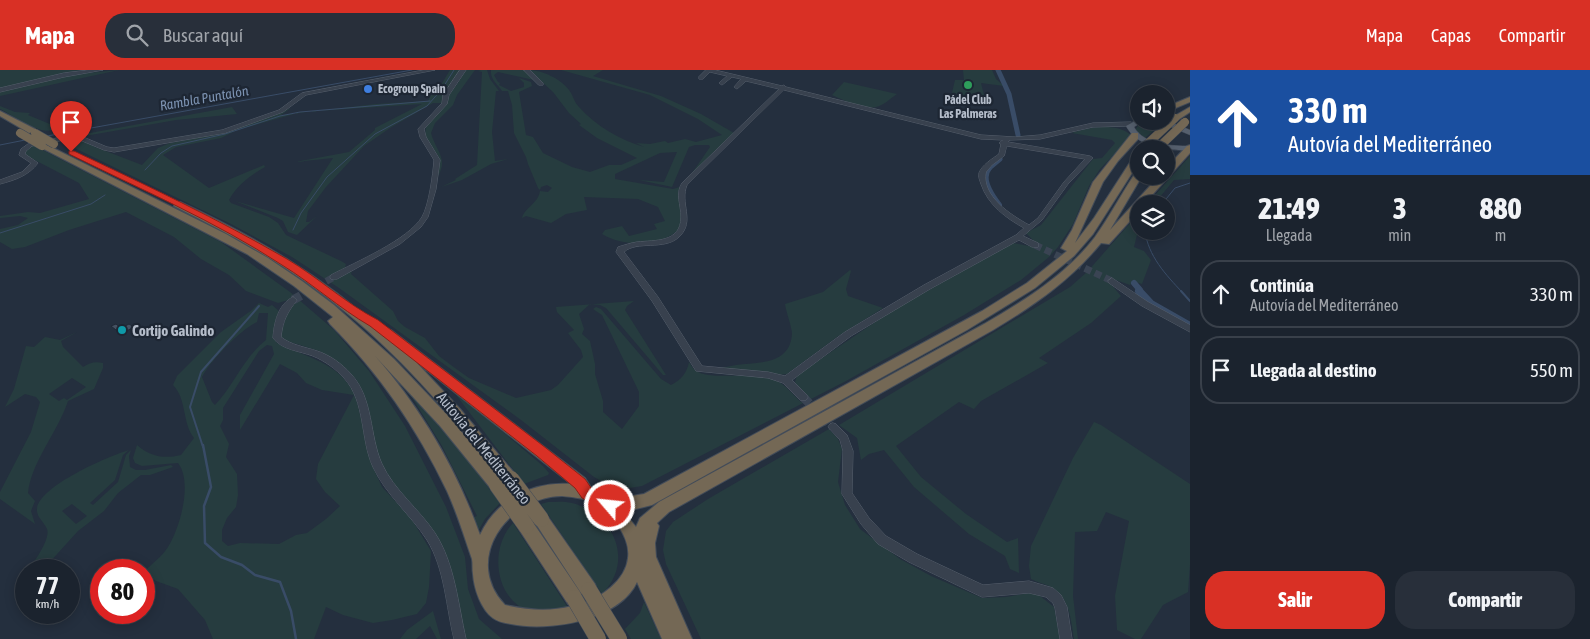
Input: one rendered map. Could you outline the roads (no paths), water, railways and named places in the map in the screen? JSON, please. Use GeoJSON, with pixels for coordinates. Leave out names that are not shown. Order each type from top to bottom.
{"type":"FeatureCollection","features":[{"type":"Feature","properties":{"kind":"highway"},"geometry":{"type":"LineString","coordinates":[[1175,106],[1190,99]]}},
{"type":"Feature","properties":{"kind":"highway"},"geometry":{"type":"LineString","coordinates":[[1152,140],[1175,118],[1190,109]]}},
{"type":"Feature","properties":{"kind":"highway","name":"Autovía del Mediterráneo"},"geometry":{"type":"LineString","coordinates":[[0,113],[32,131],[48,145],[260,258],[303,287],[353,327],[401,372],[452,428],[541,519],[589,590],[619,639]]}},
{"type":"Feature","properties":{"kind":"highway"},"geometry":{"type":"LineString","coordinates":[[1166,140],[1187,120]]}},
{"type":"Feature","properties":{"kind":"highway","name":"Autovía del Mediterráneo"},"geometry":{"type":"LineString","coordinates":[[0,122],[230,230],[287,263],[354,312],[413,366],[438,392],[504,482],[526,526],[574,598],[598,639]]}},
{"type":"Feature","properties":{"kind":"highway"},"geometry":{"type":"LineString","coordinates":[[1044,276],[1047,267],[1075,236],[1090,198],[1119,153],[1134,139],[1133,134]]}},
{"type":"Feature","properties":{"kind":"highway"},"geometry":{"type":"LineString","coordinates":[[1175,164],[1190,148]]}},
{"type":"Feature","properties":{"kind":"highway"},"geometry":{"type":"LineString","coordinates":[[610,506],[646,500],[654,496],[1019,294],[1070,254],[1087,236],[1130,169]]}},
{"type":"Feature","properties":{"kind":"highway"},"geometry":{"type":"LineString","coordinates":[[636,544],[646,523],[664,507],[1019,308],[1042,293],[1082,259],[1116,216],[1133,185]]}},
{"type":"Feature","properties":{"kind":"highway"},"geometry":{"type":"LineString","coordinates":[[1147,195],[1156,185]]}},
{"type":"Feature","properties":{"kind":"highway"},"geometry":{"type":"LineString","coordinates":[[1082,259],[1094,254],[1130,214]]}},
{"type":"Feature","properties":{"kind":"highway"},"geometry":{"type":"LineString","coordinates":[[303,287],[307,296],[344,330],[379,368],[420,427],[448,478],[480,560],[482,584],[492,606],[510,624],[535,634]]}},
{"type":"Feature","properties":{"kind":"highway"},"geometry":{"type":"LineString","coordinates":[[354,312],[374,323],[473,398],[580,484],[587,494]]}},
{"type":"Feature","properties":{"kind":"highway"},"geometry":{"type":"LineString","coordinates":[[683,639],[648,557],[648,530],[665,510],[699,488]]}},
{"type":"Feature","properties":{"kind":"highway"},"geometry":{"type":"LineString","coordinates":[[480,560],[486,537],[499,517],[518,502],[540,492],[564,490],[587,494],[610,506],[621,516],[630,529],[636,544],[638,564],[671,639]]}},
{"type":"Feature","properties":{"kind":"highway"},"geometry":{"type":"LineString","coordinates":[[575,634],[605,621],[622,605],[633,585],[638,564]]}},
{"type":"Feature","properties":{"kind":"main road"},"geometry":{"type":"LineString","coordinates":[[1175,126],[1190,133]]}},
{"type":"Feature","properties":{"kind":"main road"},"geometry":{"type":"LineString","coordinates":[[1132,130],[1133,134],[1161,146],[1190,148]]}},
{"type":"Feature","properties":{"kind":"street"},"geometry":{"type":"LineString","coordinates":[[0,90],[64,74],[100,70]]}},
{"type":"Feature","properties":{"kind":"street"},"geometry":{"type":"LineString","coordinates":[[0,182],[18,176],[32,167],[35,163],[33,160],[22,155],[24,150],[30,145],[76,136],[114,150],[192,138],[222,132],[281,111],[304,94],[432,70]]}},
{"type":"Feature","properties":{"kind":"street"},"geometry":{"type":"LineString","coordinates":[[334,277],[400,239],[415,229],[426,216],[437,160],[423,137],[421,129],[445,104],[446,95],[462,70]]}},
{"type":"Feature","properties":{"kind":"street"},"geometry":{"type":"LineString","coordinates":[[527,70],[541,84]]}},
{"type":"Feature","properties":{"kind":"street"},"geometry":{"type":"LineString","coordinates":[[701,78],[709,70],[731,74],[970,135],[1090,158],[1066,182],[1040,219],[1019,237],[927,287],[848,334],[786,380]]}},
{"type":"Feature","properties":{"kind":"street"},"geometry":{"type":"LineString","coordinates":[[722,83],[731,74]]}},
{"type":"Feature","properties":{"kind":"street"},"geometry":{"type":"LineString","coordinates":[[737,87],[745,78]]}},
{"type":"Feature","properties":{"kind":"street"},"geometry":{"type":"LineString","coordinates":[[784,87],[684,184],[681,192],[685,208],[684,225],[680,232],[674,238],[662,243],[628,246],[621,249],[620,252],[655,299],[699,369],[768,375],[786,380],[803,398]]}},
{"type":"Feature","properties":{"kind":"street"},"geometry":{"type":"LineString","coordinates":[[1006,141],[1040,137],[1088,126],[1130,122]]}},
{"type":"Feature","properties":{"kind":"street"},"geometry":{"type":"LineString","coordinates":[[1088,126],[1111,126],[1133,134]]}},
{"type":"Feature","properties":{"kind":"street"},"geometry":{"type":"LineString","coordinates":[[1006,141],[1002,154],[984,169],[981,175],[984,187],[993,202],[1004,213],[1029,228]]}},
{"type":"Feature","properties":{"kind":"street"},"geometry":{"type":"LineString","coordinates":[[1019,237],[1035,245]]}},
{"type":"Feature","properties":{"kind":"street"},"geometry":{"type":"LineString","coordinates":[[1112,281],[1145,304],[1190,330]]}},
{"type":"Feature","properties":{"kind":"street"},"geometry":{"type":"LineString","coordinates":[[293,300],[281,316],[277,338],[284,343],[324,358],[340,369],[354,384],[360,397],[378,467],[389,485],[419,520],[437,547],[460,639]]}},
{"type":"Feature","properties":{"kind":"street"},"geometry":{"type":"LineString","coordinates":[[833,427],[844,438],[848,451],[847,494],[882,540],[913,558],[982,591],[1029,587],[1049,592],[1057,599],[1061,607],[1066,639]]}},
{"type":"Feature","properties":{"kind":"waterway","name":"Rambla Puntalón"},"geometry":{"type":"LineString","coordinates":[[47,136],[412,70]]}},
{"type":"Feature","properties":{"kind":"waterway"},"geometry":{"type":"LineString","coordinates":[[293,230],[301,213],[327,177],[375,134],[427,106],[442,89],[454,70]]}},
{"type":"Feature","properties":{"kind":"waterway"},"geometry":{"type":"LineString","coordinates":[[998,70],[1009,94],[1018,135]]}},
{"type":"Feature","properties":{"kind":"waterway"},"geometry":{"type":"LineString","coordinates":[[145,170],[161,153],[172,146],[225,134],[280,116],[300,112],[430,101]]}},
{"type":"Feature","properties":{"kind":"waterway","name":"Rambla Puntalón"},"geometry":{"type":"LineString","coordinates":[[0,145],[25,140]]}},
{"type":"Feature","properties":{"kind":"waterway"},"geometry":{"type":"LineString","coordinates":[[989,168],[1000,159]]}},
{"type":"Feature","properties":{"kind":"waterway"},"geometry":{"type":"LineString","coordinates":[[989,168],[986,182],[999,205]]}},
{"type":"Feature","properties":{"kind":"waterway"},"geometry":{"type":"LineString","coordinates":[[1169,195],[1175,188],[1190,183]]}},
{"type":"Feature","properties":{"kind":"waterway"},"geometry":{"type":"LineString","coordinates":[[0,233],[91,204],[105,195]]}},
{"type":"Feature","properties":{"kind":"waterway"},"geometry":{"type":"LineString","coordinates":[[1147,240],[1154,257],[1164,272],[1182,292]]}},
{"type":"Feature","properties":{"kind":"waterway"},"geometry":{"type":"LineString","coordinates":[[1134,283],[1139,291]]}},
{"type":"Feature","properties":{"kind":"waterway"},"geometry":{"type":"LineString","coordinates":[[1139,291],[1151,304],[1190,326]]}},
{"type":"Feature","properties":{"kind":"waterway"},"geometry":{"type":"LineString","coordinates":[[1181,291],[1190,301]]}},
{"type":"Feature","properties":{"kind":"waterway"},"geometry":{"type":"LineString","coordinates":[[203,447],[190,407],[201,372],[259,306]]}},
{"type":"Feature","properties":{"kind":"waterway"},"geometry":{"type":"LineString","coordinates":[[203,445],[211,487],[204,506],[205,543],[221,557],[242,565],[255,575],[280,582],[291,611],[296,639]]}},
{"type":"Feature","properties":{"kind":"tunnel"},"geometry":{"type":"LineString","coordinates":[[1035,245],[1112,281]]}},
{"type":"Feature","properties":{"kind":"tunnel"},"geometry":{"type":"LineString","coordinates":[[307,292],[334,277]]}},
{"type":"Feature","properties":{"kind":"tunnel"},"geometry":{"type":"LineString","coordinates":[[293,300],[309,291]]}},
{"type":"Feature","properties":{"kind":"tunnel"},"geometry":{"type":"LineString","coordinates":[[803,397],[833,427]]}},
{"type":"Feature","properties":{"kind":"place","name":"Pádel Club Las Palmeras"},"geometry":{"type":"Point","coordinates":[968,85]}},
{"type":"Feature","properties":{"kind":"place","name":"Ecogroup Spain"},"geometry":{"type":"Point","coordinates":[368,89]}},
{"type":"Feature","properties":{"kind":"place","name":"Cortijo Galindo"},"geometry":{"type":"Point","coordinates":[122,330]}}]}
